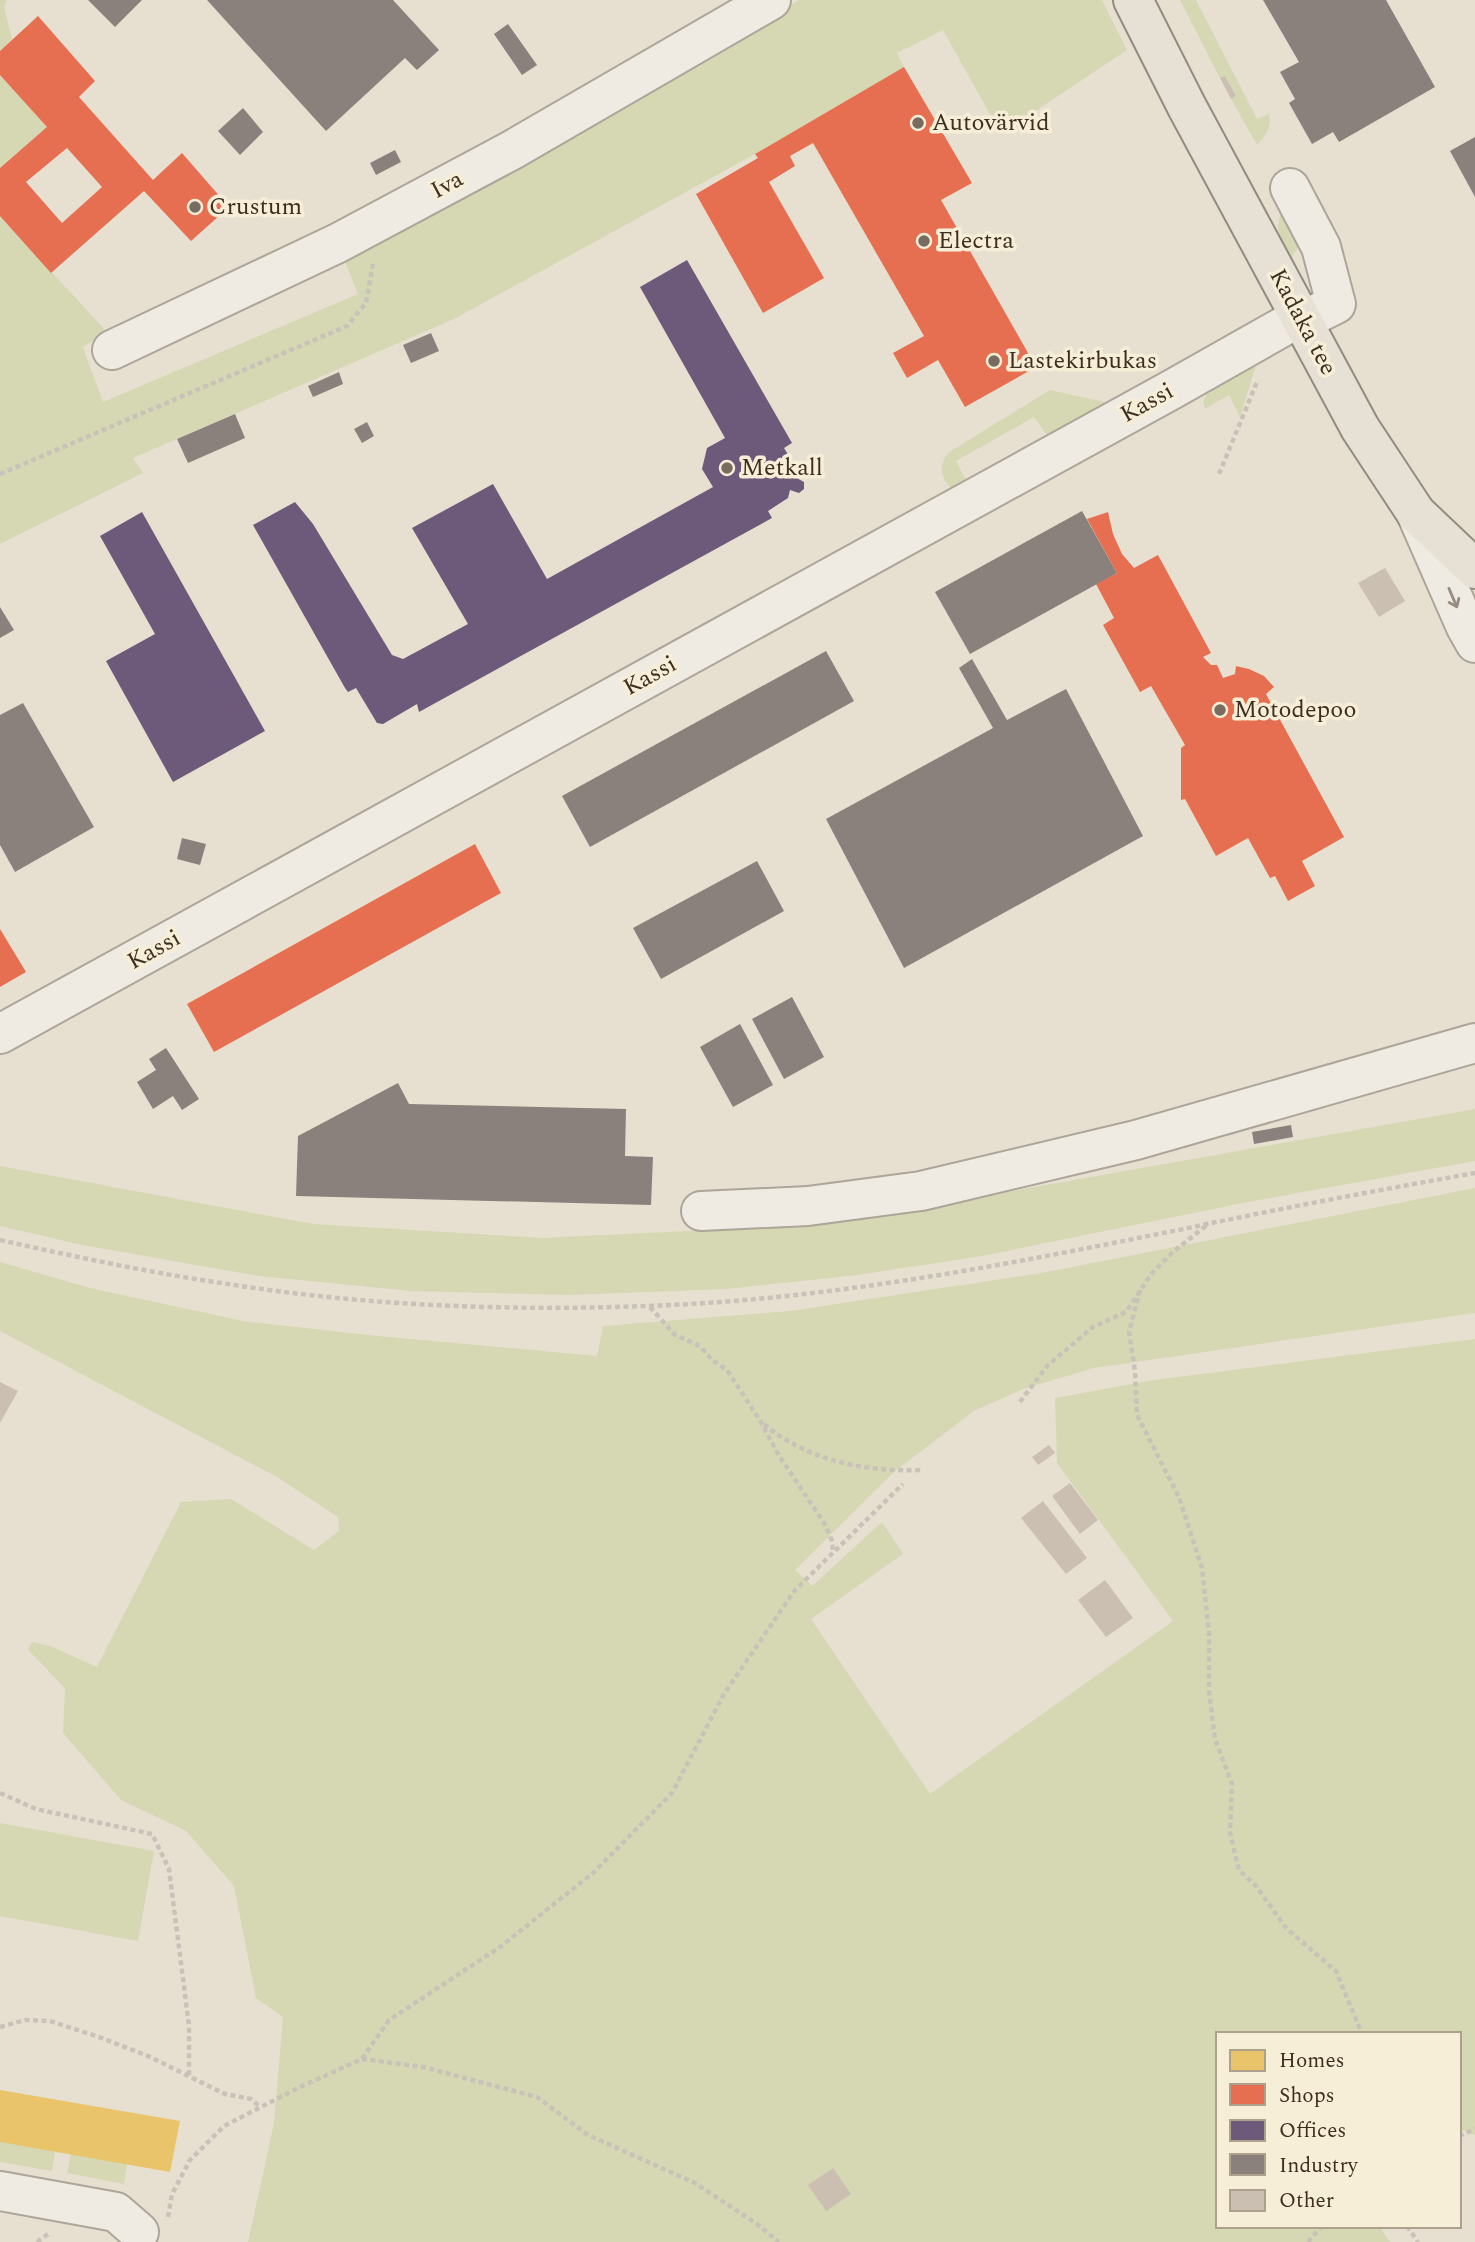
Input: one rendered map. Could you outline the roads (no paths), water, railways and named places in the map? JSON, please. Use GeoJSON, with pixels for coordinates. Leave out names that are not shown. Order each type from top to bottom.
{"type":"FeatureCollection","features":[{"type":"Feature","properties":{"kind":"main road","name":"Kadaka tee"},"geometry":{"type":"LineString","coordinates":[[1133,0],[1360,428],[1416,513]]}},
{"type":"Feature","properties":{"kind":"main road"},"geometry":{"type":"LineString","coordinates":[[1416,513],[1475,569]]}},
{"type":"Feature","properties":{"kind":"street","name":"Iva"},"geometry":{"type":"LineString","coordinates":[[112,350],[338,243],[512,150],[771,0]]}},
{"type":"Feature","properties":{"kind":"street","name":"Kassi"},"geometry":{"type":"LineString","coordinates":[[0,1034],[1171,390],[1301,319],[1336,304],[1321,247],[1290,188]]}},
{"type":"Feature","properties":{"kind":"street","name":"Kadaka tee"},"geometry":{"type":"LineString","coordinates":[[1416,513],[1465,627],[1475,643]]}},
{"type":"Feature","properties":{"kind":"street"},"geometry":{"type":"LineString","coordinates":[[701,1211],[808,1206],[921,1192],[1136,1140],[1475,1043]]}},
{"type":"Feature","properties":{"kind":"street"},"geometry":{"type":"LineString","coordinates":[[0,2191],[116,2212],[139,2232]]}},
{"type":"Feature","properties":{"kind":"place","name":"Autovärvid"},"geometry":{"type":"Point","coordinates":[918,123]}},
{"type":"Feature","properties":{"kind":"place","name":"Crustum"},"geometry":{"type":"Point","coordinates":[195,207]}},
{"type":"Feature","properties":{"kind":"place","name":"Electra"},"geometry":{"type":"Point","coordinates":[924,241]}},
{"type":"Feature","properties":{"kind":"place","name":"Lastekirbukas"},"geometry":{"type":"Point","coordinates":[994,361]}},
{"type":"Feature","properties":{"kind":"place","name":"Metkall"},"geometry":{"type":"Point","coordinates":[727,468]}},
{"type":"Feature","properties":{"kind":"place","name":"Motodepoo"},"geometry":{"type":"Point","coordinates":[1220,710]}}]}
